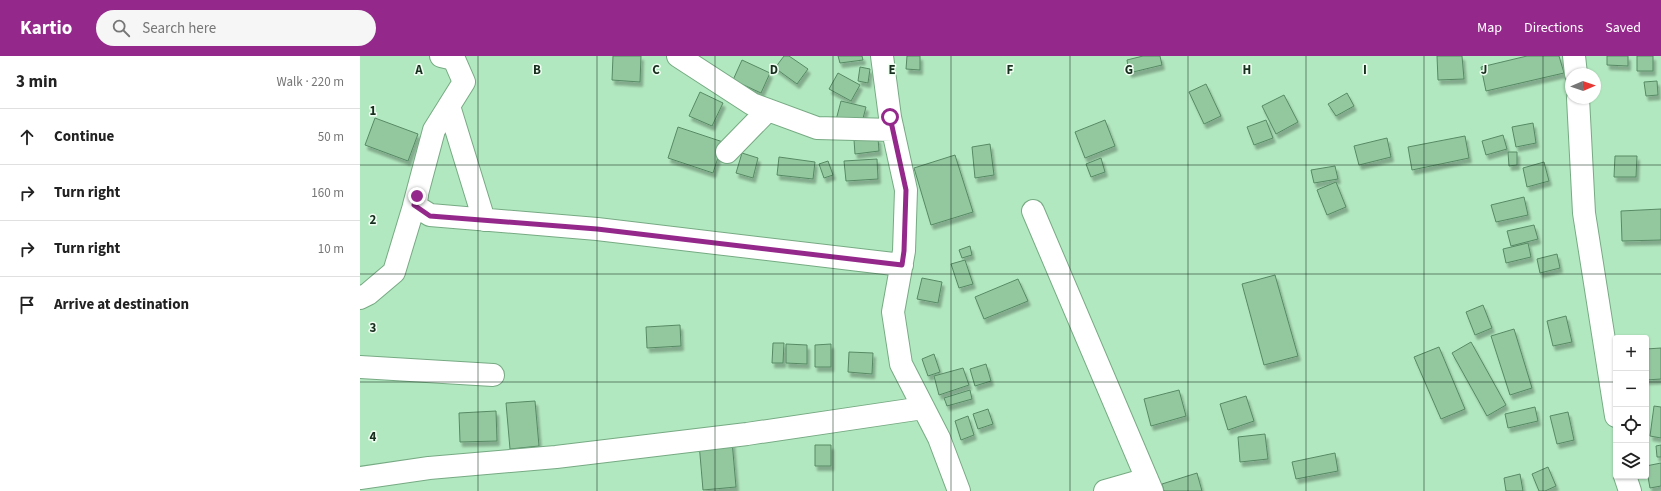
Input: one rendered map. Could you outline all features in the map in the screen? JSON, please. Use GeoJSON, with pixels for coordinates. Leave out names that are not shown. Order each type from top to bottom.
{"type":"FeatureCollection","features":[{"type":"Feature","properties":{"kind":"street"},"geometry":{"type":"LineString","coordinates":[[360,298],[368,294],[394,272],[417,196],[434,130],[464,82],[454,59],[442,56]]}},
{"type":"Feature","properties":{"kind":"street"},"geometry":{"type":"LineString","coordinates":[[678,56],[752,104],[817,128],[893,130]]}},
{"type":"Feature","properties":{"kind":"street"},"geometry":{"type":"LineString","coordinates":[[882,56],[893,130],[906,190],[904,251],[893,312],[901,364],[939,438],[959,491]]}},
{"type":"Feature","properties":{"kind":"street"},"geometry":{"type":"LineString","coordinates":[[1574,56],[1575,68]]}},
{"type":"Feature","properties":{"kind":"street"},"geometry":{"type":"LineString","coordinates":[[1578,104],[1584,213],[1615,407]]}},
{"type":"Feature","properties":{"kind":"street"},"geometry":{"type":"LineString","coordinates":[[449,106],[484,220]]}},
{"type":"Feature","properties":{"kind":"street"},"geometry":{"type":"LineString","coordinates":[[727,152],[768,110]]}},
{"type":"Feature","properties":{"kind":"street"},"geometry":{"type":"LineString","coordinates":[[417,196],[414,205],[430,216],[597,229],[902,265]]}},
{"type":"Feature","properties":{"kind":"street"},"geometry":{"type":"LineString","coordinates":[[1033,211],[1150,485],[1105,491]]}},
{"type":"Feature","properties":{"kind":"street"},"geometry":{"type":"LineString","coordinates":[[360,367],[493,375]]}},
{"type":"Feature","properties":{"kind":"street"},"geometry":{"type":"LineString","coordinates":[[360,478],[429,468],[556,457],[739,435],[923,408]]}},
{"type":"Feature","properties":{"kind":"street"},"geometry":{"type":"LineString","coordinates":[[1626,479],[1630,491]]}},
{"type":"Feature","properties":{"kind":"building"},"geometry":{"type":"Polygon","coordinates":[[[613,56],[641,56],[640,82],[612,80],[613,56]]]}},
{"type":"Feature","properties":{"kind":"building"},"geometry":{"type":"Polygon","coordinates":[[[784,56],[789,56],[808,69],[797,84],[775,68],[784,56]]]}},
{"type":"Feature","properties":{"kind":"building"},"geometry":{"type":"Polygon","coordinates":[[[838,56],[862,56],[863,60],[840,63],[838,56]]]}},
{"type":"Feature","properties":{"kind":"building"},"geometry":{"type":"Polygon","coordinates":[[[907,56],[920,56],[920,70],[906,69],[907,56]]]}},
{"type":"Feature","properties":{"kind":"building"},"geometry":{"type":"Polygon","coordinates":[[[1143,56],[1160,56],[1162,65],[1129,73],[1127,60],[1143,56]]]}},
{"type":"Feature","properties":{"kind":"building"},"geometry":{"type":"Polygon","coordinates":[[[1437,56],[1462,56],[1464,79],[1438,80],[1437,56]]]}},
{"type":"Feature","properties":{"kind":"building"},"geometry":{"type":"Polygon","coordinates":[[[1527,56],[1559,56],[1564,73],[1486,91],[1481,67],[1527,56]]]}},
{"type":"Feature","properties":{"kind":"building"},"geometry":{"type":"Polygon","coordinates":[[[1607,56],[1628,56],[1628,66],[1607,65],[1607,56]]]}},
{"type":"Feature","properties":{"kind":"building"},"geometry":{"type":"Polygon","coordinates":[[[1637,56],[1653,56],[1653,71],[1637,71],[1637,56]]]}},
{"type":"Feature","properties":{"kind":"building"},"geometry":{"type":"Polygon","coordinates":[[[742,60],[770,73],[761,93],[733,80],[742,60]]]}},
{"type":"Feature","properties":{"kind":"building"},"geometry":{"type":"Polygon","coordinates":[[[860,67],[870,69],[868,83],[858,81],[860,67]]]}},
{"type":"Feature","properties":{"kind":"building"},"geometry":{"type":"Polygon","coordinates":[[[838,73],[860,85],[851,101],[829,89],[838,73]]]}},
{"type":"Feature","properties":{"kind":"building"},"geometry":{"type":"Polygon","coordinates":[[[1657,81],[1658,95],[1646,96],[1644,82],[1657,81]]]}},
{"type":"Feature","properties":{"kind":"building"},"geometry":{"type":"Polygon","coordinates":[[[1206,84],[1221,116],[1204,124],[1189,92],[1206,84]]]}},
{"type":"Feature","properties":{"kind":"building"},"geometry":{"type":"Polygon","coordinates":[[[700,92],[723,103],[712,126],[689,116],[700,92]]]}},
{"type":"Feature","properties":{"kind":"building"},"geometry":{"type":"Polygon","coordinates":[[[1347,93],[1354,106],[1336,116],[1328,104],[1347,93]]]}},
{"type":"Feature","properties":{"kind":"building"},"geometry":{"type":"Polygon","coordinates":[[[1284,95],[1298,122],[1276,134],[1262,106],[1284,95]]]}},
{"type":"Feature","properties":{"kind":"building"},"geometry":{"type":"Polygon","coordinates":[[[841,101],[866,107],[861,126],[836,120],[841,101]]]}},
{"type":"Feature","properties":{"kind":"building"},"geometry":{"type":"Polygon","coordinates":[[[375,118],[418,134],[408,161],[365,145],[375,118]]]}},
{"type":"Feature","properties":{"kind":"building"},"geometry":{"type":"Polygon","coordinates":[[[1105,120],[1115,146],[1085,158],[1075,132],[1105,120]]]}},
{"type":"Feature","properties":{"kind":"building"},"geometry":{"type":"Polygon","coordinates":[[[1266,120],[1273,138],[1254,145],[1247,127],[1266,120]]]}},
{"type":"Feature","properties":{"kind":"building"},"geometry":{"type":"Polygon","coordinates":[[[1533,123],[1536,143],[1516,147],[1512,127],[1533,123]]]}},
{"type":"Feature","properties":{"kind":"building"},"geometry":{"type":"Polygon","coordinates":[[[678,127],[723,142],[713,173],[668,158],[678,127]]]}},
{"type":"Feature","properties":{"kind":"building"},"geometry":{"type":"Polygon","coordinates":[[[1503,135],[1507,149],[1486,155],[1482,141],[1503,135]]]}},
{"type":"Feature","properties":{"kind":"building"},"geometry":{"type":"Polygon","coordinates":[[[1465,136],[1469,158],[1412,170],[1408,147],[1465,136]]]}},
{"type":"Feature","properties":{"kind":"building"},"geometry":{"type":"Polygon","coordinates":[[[878,138],[879,151],[855,154],[854,140],[878,138]]]}},
{"type":"Feature","properties":{"kind":"building"},"geometry":{"type":"Polygon","coordinates":[[[1387,138],[1391,157],[1359,165],[1354,146],[1387,138]]]}},
{"type":"Feature","properties":{"kind":"building"},"geometry":{"type":"Polygon","coordinates":[[[990,144],[994,175],[975,178],[972,147],[990,144]]]}},
{"type":"Feature","properties":{"kind":"building"},"geometry":{"type":"Polygon","coordinates":[[[1508,152],[1517,152],[1517,165],[1509,166],[1508,152]]]}},
{"type":"Feature","properties":{"kind":"building"},"geometry":{"type":"Polygon","coordinates":[[[742,153],[758,158],[753,178],[736,173],[742,153]]]}},
{"type":"Feature","properties":{"kind":"building"},"geometry":{"type":"Polygon","coordinates":[[[955,155],[973,212],[931,225],[914,168],[955,155]]]}},
{"type":"Feature","properties":{"kind":"building"},"geometry":{"type":"Polygon","coordinates":[[[1615,156],[1637,156],[1636,177],[1614,177],[1615,156]]]}},
{"type":"Feature","properties":{"kind":"building"},"geometry":{"type":"Polygon","coordinates":[[[779,157],[815,162],[813,179],[777,175],[779,157]]]}},
{"type":"Feature","properties":{"kind":"building"},"geometry":{"type":"Polygon","coordinates":[[[1101,158],[1105,172],[1091,177],[1086,164],[1101,158]]]}},
{"type":"Feature","properties":{"kind":"building"},"geometry":{"type":"Polygon","coordinates":[[[877,159],[878,179],[846,181],[844,161],[877,159]]]}},
{"type":"Feature","properties":{"kind":"building"},"geometry":{"type":"Polygon","coordinates":[[[828,161],[833,175],[824,178],[819,164],[828,161]]]}},
{"type":"Feature","properties":{"kind":"building"},"geometry":{"type":"Polygon","coordinates":[[[1544,162],[1549,181],[1527,187],[1523,168],[1544,162]]]}},
{"type":"Feature","properties":{"kind":"building"},"geometry":{"type":"Polygon","coordinates":[[[1335,166],[1338,179],[1314,183],[1311,170],[1335,166]]]}},
{"type":"Feature","properties":{"kind":"building"},"geometry":{"type":"Polygon","coordinates":[[[1336,182],[1346,207],[1327,215],[1317,190],[1336,182]]]}},
{"type":"Feature","properties":{"kind":"building"},"geometry":{"type":"Polygon","coordinates":[[[1524,197],[1528,215],[1496,222],[1491,205],[1524,197]]]}},
{"type":"Feature","properties":{"kind":"building"},"geometry":{"type":"Polygon","coordinates":[[[1661,209],[1661,240],[1622,241],[1621,211],[1661,209]]]}},
{"type":"Feature","properties":{"kind":"building"},"geometry":{"type":"Polygon","coordinates":[[[1534,225],[1538,239],[1511,246],[1507,231],[1534,225]]]}},
{"type":"Feature","properties":{"kind":"building"},"geometry":{"type":"Polygon","coordinates":[[[1528,243],[1531,257],[1506,263],[1503,249],[1528,243]]]}},
{"type":"Feature","properties":{"kind":"building"},"geometry":{"type":"Polygon","coordinates":[[[970,246],[972,255],[962,258],[959,250],[970,246]]]}},
{"type":"Feature","properties":{"kind":"building"},"geometry":{"type":"Polygon","coordinates":[[[1557,254],[1560,268],[1540,273],[1537,259],[1557,254]]]}},
{"type":"Feature","properties":{"kind":"building"},"geometry":{"type":"Polygon","coordinates":[[[965,260],[973,284],[959,288],[951,264],[965,260]]]}},
{"type":"Feature","properties":{"kind":"building"},"geometry":{"type":"Polygon","coordinates":[[[1275,275],[1298,356],[1264,365],[1242,284],[1275,275]]]}},
{"type":"Feature","properties":{"kind":"building"},"geometry":{"type":"Polygon","coordinates":[[[922,278],[942,282],[938,303],[917,299],[922,278]]]}},
{"type":"Feature","properties":{"kind":"building"},"geometry":{"type":"Polygon","coordinates":[[[1018,279],[1028,301],[984,319],[975,297],[1018,279]]]}},
{"type":"Feature","properties":{"kind":"building"},"geometry":{"type":"Polygon","coordinates":[[[1483,305],[1492,328],[1475,335],[1466,312],[1483,305]]]}},
{"type":"Feature","properties":{"kind":"building"},"geometry":{"type":"Polygon","coordinates":[[[1566,316],[1572,342],[1553,346],[1547,321],[1566,316]]]}},
{"type":"Feature","properties":{"kind":"building"},"geometry":{"type":"Polygon","coordinates":[[[680,325],[681,346],[647,348],[646,327],[680,325]]]}},
{"type":"Feature","properties":{"kind":"building"},"geometry":{"type":"Polygon","coordinates":[[[1514,329],[1532,388],[1510,395],[1491,336],[1514,329]]]}},
{"type":"Feature","properties":{"kind":"building"},"geometry":{"type":"Polygon","coordinates":[[[1471,342],[1506,405],[1487,416],[1452,353],[1471,342]]]}},
{"type":"Feature","properties":{"kind":"building"},"geometry":{"type":"Polygon","coordinates":[[[773,343],[784,343],[783,363],[772,363],[773,343]]]}},
{"type":"Feature","properties":{"kind":"building"},"geometry":{"type":"Polygon","coordinates":[[[786,344],[807,345],[807,364],[786,363],[786,344]]]}},
{"type":"Feature","properties":{"kind":"building"},"geometry":{"type":"Polygon","coordinates":[[[831,344],[831,367],[815,367],[815,345],[831,344]]]}},
{"type":"Feature","properties":{"kind":"building"},"geometry":{"type":"Polygon","coordinates":[[[1439,347],[1465,409],[1441,419],[1414,357],[1439,347]]]}},
{"type":"Feature","properties":{"kind":"building"},"geometry":{"type":"Polygon","coordinates":[[[1661,348],[1661,379],[1649,380],[1649,349],[1661,348]]]}},
{"type":"Feature","properties":{"kind":"building"},"geometry":{"type":"Polygon","coordinates":[[[849,352],[873,353],[872,374],[848,372],[849,352]]]}},
{"type":"Feature","properties":{"kind":"building"},"geometry":{"type":"Polygon","coordinates":[[[934,354],[940,372],[928,376],[922,359],[934,354]]]}},
{"type":"Feature","properties":{"kind":"building"},"geometry":{"type":"Polygon","coordinates":[[[986,364],[991,381],[975,386],[970,369],[986,364]]]}},
{"type":"Feature","properties":{"kind":"building"},"geometry":{"type":"Polygon","coordinates":[[[963,368],[969,385],[939,395],[934,376],[963,368]]]}},
{"type":"Feature","properties":{"kind":"building"},"geometry":{"type":"Polygon","coordinates":[[[970,390],[972,399],[947,406],[944,398],[970,390]]]}},
{"type":"Feature","properties":{"kind":"building"},"geometry":{"type":"Polygon","coordinates":[[[1179,390],[1186,416],[1151,426],[1144,399],[1179,390]]]}},
{"type":"Feature","properties":{"kind":"building"},"geometry":{"type":"Polygon","coordinates":[[[1246,396],[1254,421],[1228,430],[1220,404],[1246,396]]]}},
{"type":"Feature","properties":{"kind":"building"},"geometry":{"type":"Polygon","coordinates":[[[535,401],[539,446],[510,449],[506,403],[535,401]]]}},
{"type":"Feature","properties":{"kind":"building"},"geometry":{"type":"Polygon","coordinates":[[[1654,406],[1661,407],[1661,438],[1650,436],[1654,406]]]}},
{"type":"Feature","properties":{"kind":"building"},"geometry":{"type":"Polygon","coordinates":[[[1535,407],[1538,421],[1508,428],[1505,414],[1535,407]]]}},
{"type":"Feature","properties":{"kind":"building"},"geometry":{"type":"Polygon","coordinates":[[[988,409],[993,424],[978,429],[973,414],[988,409]]]}},
{"type":"Feature","properties":{"kind":"building"},"geometry":{"type":"Polygon","coordinates":[[[496,411],[497,441],[460,442],[459,413],[496,411]]]}},
{"type":"Feature","properties":{"kind":"building"},"geometry":{"type":"Polygon","coordinates":[[[1568,412],[1574,440],[1557,444],[1550,416],[1568,412]]]}},
{"type":"Feature","properties":{"kind":"building"},"geometry":{"type":"Polygon","coordinates":[[[968,416],[974,435],[961,440],[955,421],[968,416]]]}},
{"type":"Feature","properties":{"kind":"building"},"geometry":{"type":"Polygon","coordinates":[[[1265,434],[1268,459],[1240,462],[1238,437],[1265,434]]]}},
{"type":"Feature","properties":{"kind":"building"},"geometry":{"type":"Polygon","coordinates":[[[732,441],[736,487],[703,490],[699,443],[732,441]]]}},
{"type":"Feature","properties":{"kind":"building"},"geometry":{"type":"Polygon","coordinates":[[[815,445],[831,445],[831,466],[815,466],[815,445]]]}},
{"type":"Feature","properties":{"kind":"building"},"geometry":{"type":"Polygon","coordinates":[[[1661,445],[1661,457],[1657,457],[1656,446],[1661,445]]]}},
{"type":"Feature","properties":{"kind":"building"},"geometry":{"type":"Polygon","coordinates":[[[1335,453],[1338,471],[1296,479],[1292,462],[1335,453]]]}},
{"type":"Feature","properties":{"kind":"building"},"geometry":{"type":"Polygon","coordinates":[[[1661,463],[1661,486],[1650,488],[1648,479],[1649,465],[1661,463]]]}},
{"type":"Feature","properties":{"kind":"building"},"geometry":{"type":"Polygon","coordinates":[[[1548,467],[1556,486],[1545,491],[1539,491],[1532,474],[1548,467]]]}},
{"type":"Feature","properties":{"kind":"building"},"geometry":{"type":"Polygon","coordinates":[[[1197,473],[1202,491],[1164,491],[1162,484],[1197,473]]]}},
{"type":"Feature","properties":{"kind":"building"},"geometry":{"type":"Polygon","coordinates":[[[1520,474],[1523,491],[1506,491],[1504,478],[1520,474]]]}},
{"type":"Feature","properties":{"kind":"route"},"geometry":{"type":"LineString","coordinates":[[417,196],[414,205],[430,216],[597,229],[902,265],[904,251],[906,190],[890,117]]}}]}
